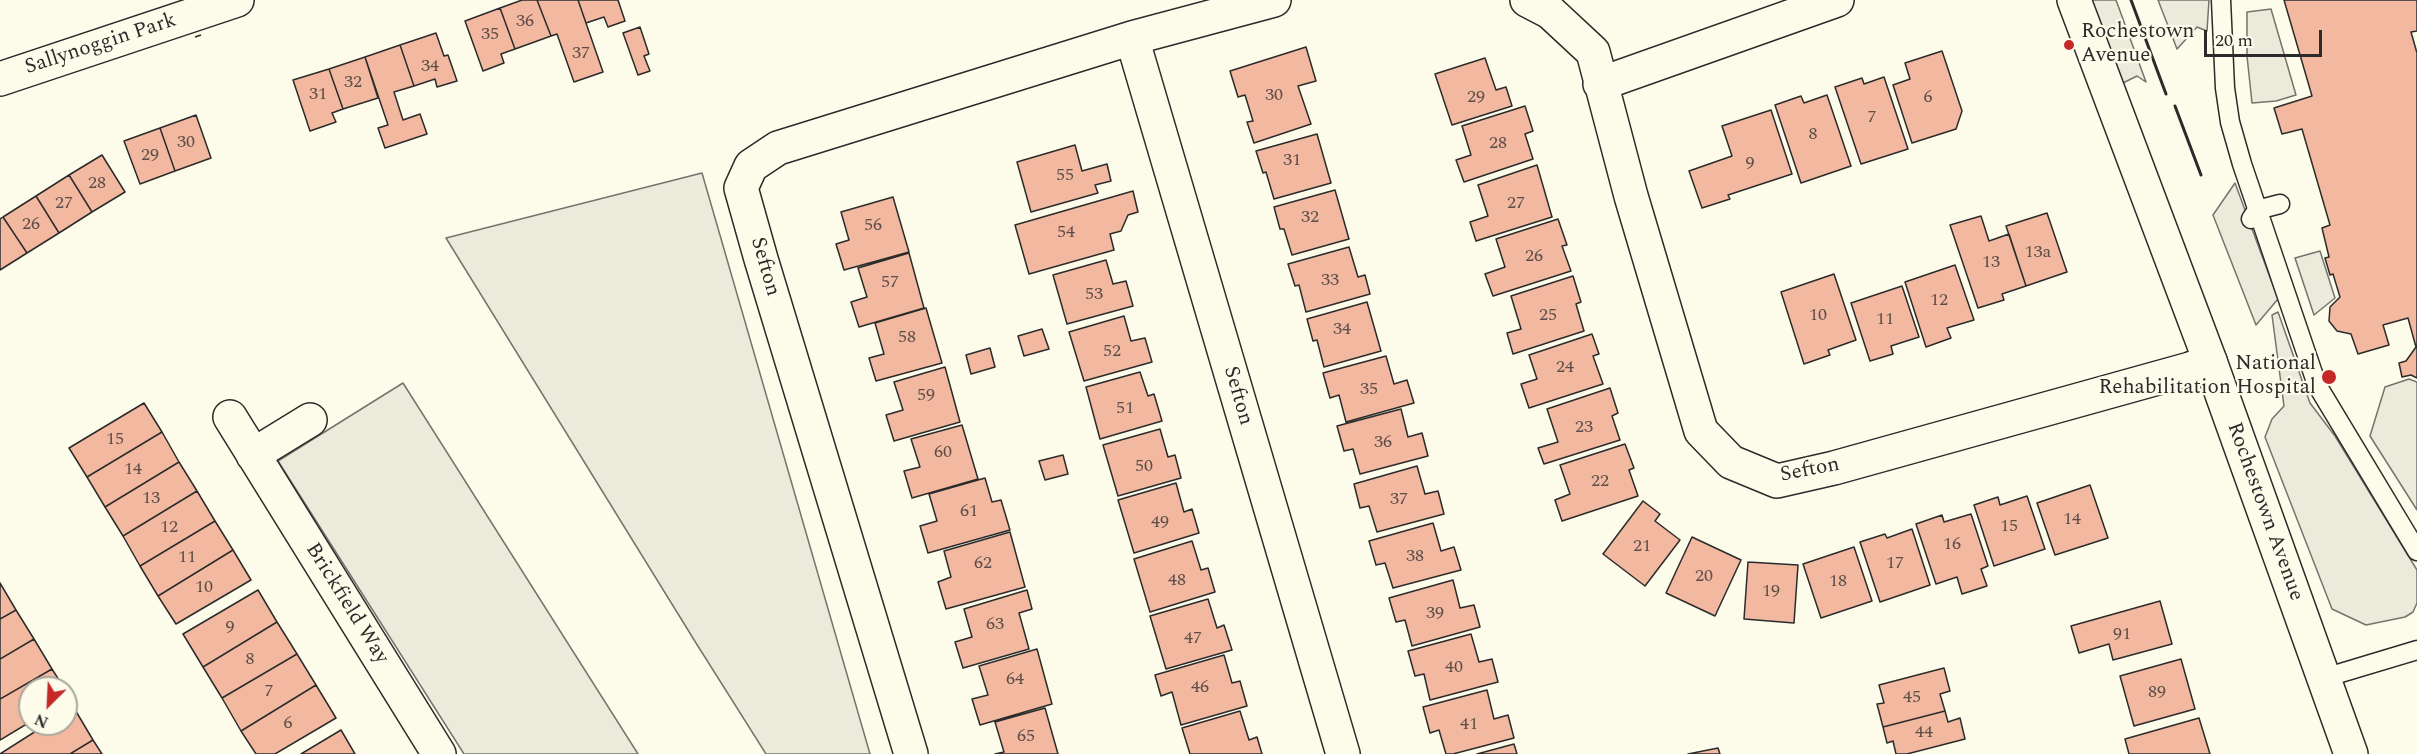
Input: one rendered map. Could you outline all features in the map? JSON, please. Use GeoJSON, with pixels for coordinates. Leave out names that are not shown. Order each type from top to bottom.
{"type":"FeatureCollection","features":[{"type":"Feature","properties":{"kind":"street","name":"Sallynoggin Park"},"geometry":{"type":"LineString","coordinates":[[0,79],[237,0]]}},
{"type":"Feature","properties":{"kind":"street","name":"Sefton"},"geometry":{"type":"LineString","coordinates":[[911,754],[764,271],[741,188],[751,166],[778,148],[1132,38],[1274,0]]}},
{"type":"Feature","properties":{"kind":"street","name":"Sefton"},"geometry":{"type":"LineString","coordinates":[[1527,0],[1550,12],[1593,52],[1634,207],[1701,431],[1731,462],[1777,481],[1834,468],[2178,372],[2210,361]]}},
{"type":"Feature","properties":{"kind":"street"},"geometry":{"type":"LineString","coordinates":[[1600,84],[1837,0]]}},
{"type":"Feature","properties":{"kind":"street","name":"Rochestown Avenue"},"geometry":{"type":"LineString","coordinates":[[2074,0],[2210,361],[2351,754]]}},
{"type":"Feature","properties":{"kind":"street","name":"Sefton"},"geometry":{"type":"LineString","coordinates":[[1132,38],[1343,754]]}},
{"type":"Feature","properties":{"kind":"street","name":"Brickfield Way"},"geometry":{"type":"LineString","coordinates":[[230,417],[439,754]]}},
{"type":"Feature","properties":{"kind":"street"},"geometry":{"type":"LineString","coordinates":[[253,454],[310,420]]}},
{"type":"Feature","properties":{"kind":"lane"},"geometry":{"type":"LineString","coordinates":[[2221,0],[2225,88],[2230,122],[2253,216],[2317,385],[2417,551]]}},
{"type":"Feature","properties":{"kind":"lane"},"geometry":{"type":"LineString","coordinates":[[2253,216],[2280,204]]}},
{"type":"Feature","properties":{"kind":"lane"},"geometry":{"type":"LineString","coordinates":[[2324,678],[2417,650]]}},
{"type":"Feature","properties":{"kind":"shaded area"},"geometry":{"type":"Polygon","coordinates":[[[2090,0],[2116,0],[2146,82],[2137,76],[2121,84],[2090,0]]]}},
{"type":"Feature","properties":{"kind":"shaded area"},"geometry":{"type":"Polygon","coordinates":[[[2158,0],[2209,0],[2207,31],[2197,27],[2177,49],[2158,0]]]}},
{"type":"Feature","properties":{"kind":"shaded area"},"geometry":{"type":"Polygon","coordinates":[[[2271,9],[2296,95],[2276,101],[2252,103],[2247,56],[2247,12],[2271,9]]]}},
{"type":"Feature","properties":{"kind":"shaded area"},"geometry":{"type":"Polygon","coordinates":[[[702,173],[870,754],[766,754],[446,238],[702,173]]]}},
{"type":"Feature","properties":{"kind":"shaded area"},"geometry":{"type":"Polygon","coordinates":[[[2235,183],[2278,299],[2256,325],[2213,215],[2235,183]]]}},
{"type":"Feature","properties":{"kind":"shaded area"},"geometry":{"type":"Polygon","coordinates":[[[2320,251],[2335,298],[2314,315],[2295,258],[2320,251]]]}},
{"type":"Feature","properties":{"kind":"shaded area"},"geometry":{"type":"Polygon","coordinates":[[[2278,312],[2310,403],[2335,436],[2417,570],[2417,603],[2413,612],[2405,617],[2366,625],[2332,609],[2265,437],[2272,419],[2284,406],[2272,315],[2278,312]]]}},
{"type":"Feature","properties":{"kind":"shaded area"},"geometry":{"type":"Polygon","coordinates":[[[2409,379],[2417,382],[2417,510],[2370,436],[2385,387],[2409,379]]]}},
{"type":"Feature","properties":{"kind":"shaded area"},"geometry":{"type":"Polygon","coordinates":[[[403,383],[638,754],[464,754],[278,461],[403,383]]]}},
{"type":"Feature","properties":{"kind":"building"},"geometry":{"type":"Polygon","coordinates":[[[522,0],[537,0],[551,36],[515,49],[500,8],[522,0]]]}},
{"type":"Feature","properties":{"kind":"building"},"geometry":{"type":"Polygon","coordinates":[[[537,0],[578,0],[603,72],[574,82],[557,34],[551,36],[537,0]]]}},
{"type":"Feature","properties":{"kind":"building"},"geometry":{"type":"Polygon","coordinates":[[[578,0],[618,0],[625,21],[608,27],[604,17],[586,23],[578,0]]]}},
{"type":"Feature","properties":{"kind":"building"},"geometry":{"type":"Polygon","coordinates":[[[2284,0],[2417,0],[2417,31],[2411,32],[2417,53],[2417,378],[2411,375],[2402,377],[2399,363],[2406,361],[2416,347],[2408,318],[2383,325],[2389,345],[2358,354],[2351,334],[2337,331],[2329,321],[2330,307],[2340,297],[2325,258],[2329,257],[2322,228],[2330,225],[2302,129],[2282,134],[2274,108],[2312,96],[2284,0]]]}},
{"type":"Feature","properties":{"kind":"building"},"geometry":{"type":"Polygon","coordinates":[[[500,8],[515,49],[501,54],[504,63],[483,71],[465,21],[500,8]]]}},
{"type":"Feature","properties":{"kind":"building"},"geometry":{"type":"Polygon","coordinates":[[[640,27],[649,54],[644,56],[650,71],[638,75],[623,33],[640,27]]]}},
{"type":"Feature","properties":{"kind":"building"},"geometry":{"type":"Polygon","coordinates":[[[436,33],[444,56],[448,55],[457,81],[437,87],[435,79],[414,86],[400,45],[436,33]]]}},
{"type":"Feature","properties":{"kind":"building"},"geometry":{"type":"Polygon","coordinates":[[[400,45],[414,86],[394,92],[403,120],[420,114],[427,134],[385,148],[378,128],[388,125],[365,57],[400,45]]]}},
{"type":"Feature","properties":{"kind":"building"},"geometry":{"type":"Polygon","coordinates":[[[1306,47],[1316,81],[1298,86],[1311,124],[1254,143],[1247,122],[1253,121],[1245,95],[1238,97],[1230,71],[1306,47]]]}},
{"type":"Feature","properties":{"kind":"building"},"geometry":{"type":"Polygon","coordinates":[[[1942,51],[1962,111],[1956,129],[1912,143],[1893,85],[1910,79],[1905,63],[1942,51]]]}},
{"type":"Feature","properties":{"kind":"building"},"geometry":{"type":"Polygon","coordinates":[[[365,57],[378,98],[343,109],[329,69],[365,57]]]}},
{"type":"Feature","properties":{"kind":"building"},"geometry":{"type":"Polygon","coordinates":[[[1485,58],[1496,90],[1506,87],[1512,106],[1452,125],[1435,74],[1485,58]]]}},
{"type":"Feature","properties":{"kind":"building"},"geometry":{"type":"Polygon","coordinates":[[[329,69],[343,109],[332,113],[336,122],[310,131],[293,80],[329,69]]]}},
{"type":"Feature","properties":{"kind":"building"},"geometry":{"type":"Polygon","coordinates":[[[1884,77],[1908,149],[1861,164],[1835,87],[1862,78],[1864,84],[1884,77]]]}},
{"type":"Feature","properties":{"kind":"building"},"geometry":{"type":"Polygon","coordinates":[[[1827,95],[1851,166],[1801,183],[1775,105],[1801,96],[1804,103],[1827,95]]]}},
{"type":"Feature","properties":{"kind":"building"},"geometry":{"type":"Polygon","coordinates":[[[1525,106],[1533,131],[1525,134],[1533,159],[1464,182],[1456,160],[1471,155],[1462,126],[1525,106]]]}},
{"type":"Feature","properties":{"kind":"building"},"geometry":{"type":"Polygon","coordinates":[[[1771,110],[1792,174],[1728,195],[1730,199],[1702,208],[1689,171],[1732,156],[1722,126],[1771,110]]]}},
{"type":"Feature","properties":{"kind":"building"},"geometry":{"type":"Polygon","coordinates":[[[196,115],[211,158],[175,171],[160,128],[196,115]]]}},
{"type":"Feature","properties":{"kind":"building"},"geometry":{"type":"Polygon","coordinates":[[[160,128],[175,171],[140,184],[124,141],[160,128]]]}},
{"type":"Feature","properties":{"kind":"building"},"geometry":{"type":"Polygon","coordinates":[[[1317,134],[1331,183],[1274,199],[1266,172],[1263,173],[1256,151],[1317,134]]]}},
{"type":"Feature","properties":{"kind":"building"},"geometry":{"type":"Polygon","coordinates":[[[1075,145],[1082,171],[1107,164],[1111,181],[1095,185],[1098,193],[1031,212],[1017,162],[1075,145]]]}},
{"type":"Feature","properties":{"kind":"building"},"geometry":{"type":"Polygon","coordinates":[[[102,155],[125,192],[92,212],[69,175],[102,155]]]}},
{"type":"Feature","properties":{"kind":"building"},"geometry":{"type":"Polygon","coordinates":[[[1537,165],[1552,217],[1476,241],[1470,222],[1488,216],[1478,185],[1537,165]]]}},
{"type":"Feature","properties":{"kind":"building"},"geometry":{"type":"Polygon","coordinates":[[[69,175],[92,212],[59,233],[36,196],[69,175]]]}},
{"type":"Feature","properties":{"kind":"building"},"geometry":{"type":"Polygon","coordinates":[[[1335,190],[1349,239],[1292,255],[1284,229],[1280,229],[1274,207],[1335,190]]]}},
{"type":"Feature","properties":{"kind":"building"},"geometry":{"type":"Polygon","coordinates":[[[1133,191],[1138,212],[1128,215],[1121,231],[1110,234],[1114,250],[1029,274],[1015,225],[1133,191]]]}},
{"type":"Feature","properties":{"kind":"building"},"geometry":{"type":"Polygon","coordinates":[[[36,196],[59,233],[27,253],[3,217],[36,196]]]}},
{"type":"Feature","properties":{"kind":"building"},"geometry":{"type":"Polygon","coordinates":[[[893,197],[909,252],[844,270],[836,244],[849,240],[841,212],[893,197]]]}},
{"type":"Feature","properties":{"kind":"building"},"geometry":{"type":"Polygon","coordinates":[[[2047,213],[2067,272],[2026,286],[2006,226],[2047,213]]]}},
{"type":"Feature","properties":{"kind":"building"},"geometry":{"type":"Polygon","coordinates":[[[1981,216],[1989,241],[2009,234],[2026,286],[2002,294],[2004,300],[1978,308],[1950,225],[1981,216]]]}},
{"type":"Feature","properties":{"kind":"building"},"geometry":{"type":"Polygon","coordinates":[[[3,217],[27,253],[0,270],[0,219],[3,217]]]}},
{"type":"Feature","properties":{"kind":"building"},"geometry":{"type":"Polygon","coordinates":[[[1558,219],[1567,245],[1562,246],[1571,271],[1493,296],[1485,274],[1505,267],[1496,239],[1558,219]]]}},
{"type":"Feature","properties":{"kind":"building"},"geometry":{"type":"Polygon","coordinates":[[[1349,247],[1358,277],[1365,275],[1370,294],[1306,312],[1299,285],[1295,286],[1288,264],[1349,247]]]}},
{"type":"Feature","properties":{"kind":"building"},"geometry":{"type":"Polygon","coordinates":[[[909,253],[924,308],[859,327],[851,302],[867,297],[858,268],[909,253]]]}},
{"type":"Feature","properties":{"kind":"building"},"geometry":{"type":"Polygon","coordinates":[[[1106,260],[1113,284],[1126,281],[1133,306],[1067,324],[1053,275],[1106,260]]]}},
{"type":"Feature","properties":{"kind":"building"},"geometry":{"type":"Polygon","coordinates":[[[1955,265],[1974,320],[1947,328],[1951,338],[1926,347],[1905,282],[1955,265]]]}},
{"type":"Feature","properties":{"kind":"building"},"geometry":{"type":"Polygon","coordinates":[[[1834,274],[1856,340],[1828,350],[1830,355],[1804,364],[1781,292],[1834,274]]]}},
{"type":"Feature","properties":{"kind":"building"},"geometry":{"type":"Polygon","coordinates":[[[1573,276],[1581,302],[1576,304],[1584,331],[1513,354],[1507,333],[1521,329],[1511,296],[1573,276]]]}},
{"type":"Feature","properties":{"kind":"building"},"geometry":{"type":"Polygon","coordinates":[[[1902,286],[1919,337],[1891,346],[1893,354],[1870,361],[1851,303],[1902,286]]]}},
{"type":"Feature","properties":{"kind":"building"},"geometry":{"type":"Polygon","coordinates":[[[1367,302],[1381,351],[1324,367],[1317,340],[1313,341],[1307,319],[1367,302]]]}},
{"type":"Feature","properties":{"kind":"building"},"geometry":{"type":"Polygon","coordinates":[[[926,308],[942,363],[876,381],[869,358],[884,354],[875,323],[926,308]]]}},
{"type":"Feature","properties":{"kind":"building"},"geometry":{"type":"Polygon","coordinates":[[[1124,316],[1131,341],[1145,338],[1152,362],[1084,381],[1069,332],[1124,316]]]}},
{"type":"Feature","properties":{"kind":"building"},"geometry":{"type":"Polygon","coordinates":[[[1042,329],[1049,349],[1024,356],[1018,336],[1042,329]]]}},
{"type":"Feature","properties":{"kind":"building"},"geometry":{"type":"Polygon","coordinates":[[[1592,334],[1599,354],[1593,356],[1603,384],[1529,408],[1521,384],[1537,379],[1529,355],[1592,334]]]}},
{"type":"Feature","properties":{"kind":"building"},"geometry":{"type":"Polygon","coordinates":[[[990,348],[995,367],[971,374],[966,355],[990,348]]]}},
{"type":"Feature","properties":{"kind":"building"},"geometry":{"type":"Polygon","coordinates":[[[1386,356],[1394,384],[1407,380],[1414,403],[1346,422],[1339,395],[1330,398],[1323,373],[1386,356]]]}},
{"type":"Feature","properties":{"kind":"building"},"geometry":{"type":"Polygon","coordinates":[[[945,367],[960,422],[894,441],[886,415],[903,410],[894,382],[945,367]]]}},
{"type":"Feature","properties":{"kind":"building"},"geometry":{"type":"Polygon","coordinates":[[[1140,372],[1148,396],[1154,394],[1162,421],[1100,439],[1086,387],[1140,372]]]}},
{"type":"Feature","properties":{"kind":"building"},"geometry":{"type":"Polygon","coordinates":[[[1610,388],[1618,413],[1612,416],[1620,440],[1544,464],[1538,448],[1558,442],[1547,409],[1610,388]]]}},
{"type":"Feature","properties":{"kind":"building"},"geometry":{"type":"Polygon","coordinates":[[[144,403],[162,432],[87,477],[69,448],[144,403]]]}},
{"type":"Feature","properties":{"kind":"building"},"geometry":{"type":"Polygon","coordinates":[[[1401,409],[1408,437],[1422,433],[1428,456],[1360,474],[1353,449],[1344,451],[1337,426],[1401,409]]]}},
{"type":"Feature","properties":{"kind":"building"},"geometry":{"type":"Polygon","coordinates":[[[962,425],[978,479],[912,498],[904,471],[920,467],[911,439],[962,425]]]}},
{"type":"Feature","properties":{"kind":"building"},"geometry":{"type":"Polygon","coordinates":[[[1160,429],[1168,457],[1175,455],[1181,478],[1118,496],[1103,445],[1160,429]]]}},
{"type":"Feature","properties":{"kind":"building"},"geometry":{"type":"Polygon","coordinates":[[[162,432],[179,462],[105,507],[87,477],[162,432]]]}},
{"type":"Feature","properties":{"kind":"building"},"geometry":{"type":"Polygon","coordinates":[[[1625,444],[1634,468],[1629,470],[1638,496],[1562,521],[1555,500],[1570,494],[1560,465],[1625,444]]]}},
{"type":"Feature","properties":{"kind":"building"},"geometry":{"type":"Polygon","coordinates":[[[1063,455],[1068,474],[1045,480],[1039,461],[1063,455]]]}},
{"type":"Feature","properties":{"kind":"building"},"geometry":{"type":"Polygon","coordinates":[[[179,462],[197,491],[123,536],[105,507],[179,462]]]}},
{"type":"Feature","properties":{"kind":"building"},"geometry":{"type":"Polygon","coordinates":[[[1417,466],[1425,494],[1438,491],[1444,514],[1377,532],[1369,506],[1360,508],[1354,484],[1417,466]]]}},
{"type":"Feature","properties":{"kind":"building"},"geometry":{"type":"Polygon","coordinates":[[[985,478],[992,502],[1001,500],[1010,530],[928,553],[920,526],[937,521],[929,494],[985,478]]]}},
{"type":"Feature","properties":{"kind":"building"},"geometry":{"type":"Polygon","coordinates":[[[1176,483],[1184,512],[1192,509],[1199,533],[1134,553],[1118,500],[1176,483]]]}},
{"type":"Feature","properties":{"kind":"building"},"geometry":{"type":"Polygon","coordinates":[[[2090,485],[2108,538],[2055,555],[2037,503],[2090,485]]]}},
{"type":"Feature","properties":{"kind":"building"},"geometry":{"type":"Polygon","coordinates":[[[197,491],[215,521],[140,566],[123,536],[197,491]]]}},
{"type":"Feature","properties":{"kind":"building"},"geometry":{"type":"Polygon","coordinates":[[[2027,496],[2045,549],[1994,566],[1974,505],[1998,497],[2000,505],[2027,496]]]}},
{"type":"Feature","properties":{"kind":"building"},"geometry":{"type":"Polygon","coordinates":[[[1643,501],[1660,514],[1655,521],[1680,540],[1645,586],[1603,554],[1643,501]]]}},
{"type":"Feature","properties":{"kind":"building"},"geometry":{"type":"Polygon","coordinates":[[[1971,514],[1988,566],[1981,569],[1987,586],[1962,594],[1957,577],[1936,584],[1916,524],[1942,515],[1944,522],[1971,514]]]}},
{"type":"Feature","properties":{"kind":"building"},"geometry":{"type":"Polygon","coordinates":[[[215,521],[233,550],[158,596],[140,566],[215,521]]]}},
{"type":"Feature","properties":{"kind":"building"},"geometry":{"type":"Polygon","coordinates":[[[1433,523],[1441,551],[1454,547],[1461,570],[1393,588],[1385,563],[1376,565],[1369,541],[1433,523]]]}},
{"type":"Feature","properties":{"kind":"building"},"geometry":{"type":"Polygon","coordinates":[[[1912,529],[1930,585],[1880,602],[1860,542],[1885,534],[1887,538],[1912,529]]]}},
{"type":"Feature","properties":{"kind":"building"},"geometry":{"type":"Polygon","coordinates":[[[1010,532],[1025,587],[946,609],[938,582],[951,577],[944,551],[1010,532]]]}},
{"type":"Feature","properties":{"kind":"building"},"geometry":{"type":"Polygon","coordinates":[[[1692,537],[1741,560],[1715,616],[1666,593],[1692,537]]]}},
{"type":"Feature","properties":{"kind":"building"},"geometry":{"type":"Polygon","coordinates":[[[1192,541],[1201,570],[1208,568],[1215,592],[1150,612],[1134,559],[1192,541]]]}},
{"type":"Feature","properties":{"kind":"building"},"geometry":{"type":"Polygon","coordinates":[[[1854,547],[1872,601],[1821,618],[1803,564],[1854,547]]]}},
{"type":"Feature","properties":{"kind":"building"},"geometry":{"type":"Polygon","coordinates":[[[233,550],[251,580],[176,624],[158,596],[233,550]]]}},
{"type":"Feature","properties":{"kind":"building"},"geometry":{"type":"Polygon","coordinates":[[[1748,562],[1798,565],[1794,623],[1744,619],[1748,562]]]}},
{"type":"Feature","properties":{"kind":"building"},"geometry":{"type":"Polygon","coordinates":[[[1453,580],[1460,608],[1474,605],[1480,627],[1412,646],[1405,620],[1396,622],[1389,598],[1453,580]]]}},
{"type":"Feature","properties":{"kind":"building"},"geometry":{"type":"Polygon","coordinates":[[[0,583],[16,610],[0,619],[0,583]]]}},
{"type":"Feature","properties":{"kind":"building"},"geometry":{"type":"Polygon","coordinates":[[[258,590],[277,622],[203,667],[183,634],[258,590]]]}},
{"type":"Feature","properties":{"kind":"building"},"geometry":{"type":"Polygon","coordinates":[[[1027,590],[1032,609],[1019,613],[1029,649],[963,668],[955,642],[972,637],[964,609],[1027,590]]]}},
{"type":"Feature","properties":{"kind":"building"},"geometry":{"type":"Polygon","coordinates":[[[1208,599],[1217,628],[1224,625],[1232,650],[1166,669],[1150,616],[1208,599]]]}},
{"type":"Feature","properties":{"kind":"building"},"geometry":{"type":"Polygon","coordinates":[[[2160,601],[2172,644],[2113,660],[2109,644],[2079,653],[2071,626],[2160,601]]]}},
{"type":"Feature","properties":{"kind":"building"},"geometry":{"type":"Polygon","coordinates":[[[16,610],[34,639],[0,659],[0,619],[16,610]]]}},
{"type":"Feature","properties":{"kind":"building"},"geometry":{"type":"Polygon","coordinates":[[[277,622],[297,654],[222,698],[203,667],[277,622]]]}},
{"type":"Feature","properties":{"kind":"building"},"geometry":{"type":"Polygon","coordinates":[[[1471,634],[1479,662],[1492,659],[1498,682],[1430,700],[1424,674],[1415,676],[1408,651],[1471,634]]]}},
{"type":"Feature","properties":{"kind":"building"},"geometry":{"type":"Polygon","coordinates":[[[34,639],[52,669],[40,676],[18,676],[18,689],[0,699],[0,659],[34,639]]]}},
{"type":"Feature","properties":{"kind":"building"},"geometry":{"type":"Polygon","coordinates":[[[1037,649],[1052,704],[980,725],[972,699],[988,695],[979,666],[1037,649]]]}},
{"type":"Feature","properties":{"kind":"building"},"geometry":{"type":"Polygon","coordinates":[[[297,654],[316,685],[241,731],[222,698],[297,654]]]}},
{"type":"Feature","properties":{"kind":"building"},"geometry":{"type":"Polygon","coordinates":[[[1224,655],[1232,683],[1240,681],[1247,706],[1181,725],[1172,692],[1161,696],[1155,675],[1224,655]]]}},
{"type":"Feature","properties":{"kind":"building"},"geometry":{"type":"Polygon","coordinates":[[[2181,659],[2195,709],[2134,726],[2120,676],[2181,659]]]}},
{"type":"Feature","properties":{"kind":"building"},"geometry":{"type":"Polygon","coordinates":[[[1944,668],[1950,691],[1940,694],[1945,711],[1883,727],[1877,704],[1884,703],[1879,685],[1944,668]]]}},
{"type":"Feature","properties":{"kind":"building"},"geometry":{"type":"Polygon","coordinates":[[[52,669],[56,676],[40,676],[52,669]]]}},
{"type":"Feature","properties":{"kind":"building"},"geometry":{"type":"Polygon","coordinates":[[[316,685],[336,718],[275,754],[256,754],[241,731],[316,685]]]}},
{"type":"Feature","properties":{"kind":"building"},"geometry":{"type":"Polygon","coordinates":[[[18,689],[18,729],[0,740],[0,699],[18,689]]]}},
{"type":"Feature","properties":{"kind":"building"},"geometry":{"type":"Polygon","coordinates":[[[1487,690],[1494,719],[1508,715],[1514,738],[1446,754],[1439,730],[1430,733],[1423,707],[1487,690]]]}},
{"type":"Feature","properties":{"kind":"building"},"geometry":{"type":"Polygon","coordinates":[[[1045,708],[1058,754],[995,754],[1004,752],[995,722],[1045,708]]]}},
{"type":"Feature","properties":{"kind":"building"},"geometry":{"type":"Polygon","coordinates":[[[1240,711],[1249,740],[1257,737],[1262,754],[1190,754],[1182,728],[1240,711]]]}},
{"type":"Feature","properties":{"kind":"building"},"geometry":{"type":"Polygon","coordinates":[[[1945,711],[1948,722],[1960,718],[1965,739],[1907,754],[1896,754],[1893,741],[1887,743],[1883,727],[1945,711]]]}},
{"type":"Feature","properties":{"kind":"building"},"geometry":{"type":"Polygon","coordinates":[[[78,715],[93,740],[70,754],[0,754],[28,736],[78,736],[78,715]]]}},
{"type":"Feature","properties":{"kind":"building"},"geometry":{"type":"Polygon","coordinates":[[[2199,718],[2210,754],[2129,754],[2125,739],[2199,718]]]}},
{"type":"Feature","properties":{"kind":"building"},"geometry":{"type":"Polygon","coordinates":[[[341,730],[355,754],[301,754],[341,730]]]}},
{"type":"Feature","properties":{"kind":"building"},"geometry":{"type":"Polygon","coordinates":[[[93,740],[102,754],[70,754],[93,740]]]}},
{"type":"Feature","properties":{"kind":"building"},"geometry":{"type":"Polygon","coordinates":[[[1514,744],[1517,754],[1477,754],[1514,744]]]}},
{"type":"Feature","properties":{"kind":"building"},"geometry":{"type":"Polygon","coordinates":[[[1718,748],[1720,754],[1688,754],[1718,748]]]}},
{"type":"Feature","properties":{"kind":"fence"},"geometry":{"type":"LineString","coordinates":[[195,37],[201,35]]}},
{"type":"Feature","properties":{"kind":"wall"},"geometry":{"type":"LineString","coordinates":[[2131,0],[2166,94]]}},
{"type":"Feature","properties":{"kind":"wall"},"geometry":{"type":"LineString","coordinates":[[2175,106],[2201,175]]}},
{"type":"Feature","properties":{"kind":"place","name":"Rochestown Avenue"},"geometry":{"type":"Point","coordinates":[2069,45]}},
{"type":"Feature","properties":{"kind":"place","name":"National Rehabilitation Hospital"},"geometry":{"type":"Point","coordinates":[2329,377]}}]}
